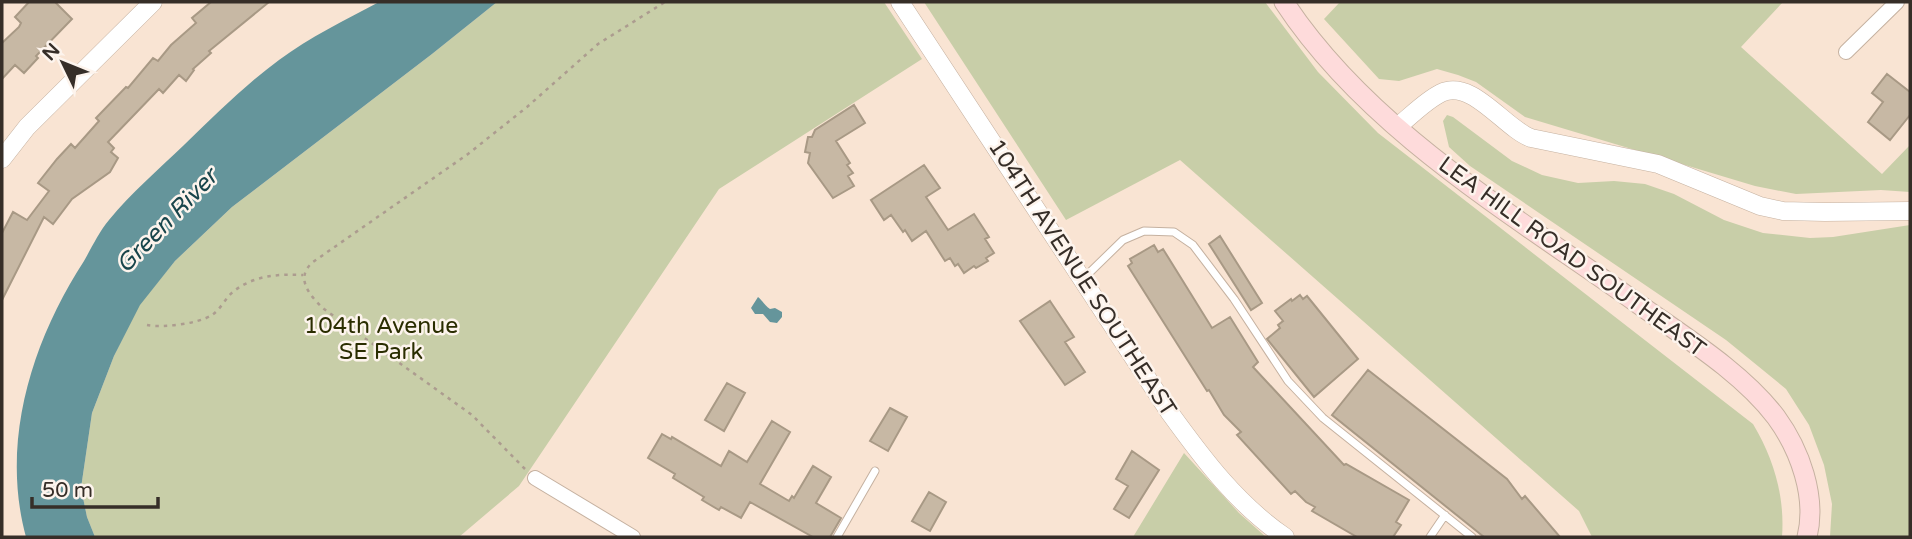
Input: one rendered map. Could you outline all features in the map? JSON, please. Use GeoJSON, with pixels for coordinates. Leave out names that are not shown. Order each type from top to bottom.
{"type":"FeatureCollection","features":[{"type":"Feature","properties":{"kind":"main road","name":"LEA HILL ROAD SOUTHEAST"},"geometry":{"type":"LineString","coordinates":[[1284,2],[1324,55],[1397,127],[1489,198],[1693,343],[1752,392],[1775,416],[1791,440],[1801,464],[1808,496],[1807,537]]}},
{"type":"Feature","properties":{"kind":"street"},"geometry":{"type":"LineString","coordinates":[[2,159],[27,127],[153,2]]}},
{"type":"Feature","properties":{"kind":"street","name":"104TH AVENUE SOUTHEAST"},"geometry":{"type":"LineString","coordinates":[[900,2],[1082,280],[1205,461],[1258,518],[1285,537]]}},
{"type":"Feature","properties":{"kind":"street"},"geometry":{"type":"LineString","coordinates":[[1846,52],[1897,2]]}},
{"type":"Feature","properties":{"kind":"street"},"geometry":{"type":"LineString","coordinates":[[1397,127],[1441,93],[1459,91],[1481,101],[1507,124],[1526,136],[1578,150],[1658,164],[1760,206],[1783,211],[1910,211]]}},
{"type":"Feature","properties":{"kind":"street"},"geometry":{"type":"LineString","coordinates":[[536,478],[633,537]]}},
{"type":"Feature","properties":{"kind":"lane"},"geometry":{"type":"LineString","coordinates":[[1082,280],[1124,240],[1144,231],[1174,232],[1193,245],[1234,299],[1287,381],[1314,409],[1472,537]]}},
{"type":"Feature","properties":{"kind":"lane"},"geometry":{"type":"LineString","coordinates":[[837,537],[875,471]]}},
{"type":"Feature","properties":{"kind":"lane"},"geometry":{"type":"LineString","coordinates":[[1430,537],[1445,515]]}},
{"type":"Feature","properties":{"kind":"path"},"geometry":{"type":"LineString","coordinates":[[536,478],[472,415],[324,309],[308,292],[303,275],[305,268],[313,262],[468,154],[598,44],[665,2]]}},
{"type":"Feature","properties":{"kind":"path"},"geometry":{"type":"LineString","coordinates":[[147,325],[158,327],[199,320],[212,315],[235,290],[252,281],[273,274],[303,275]]}},
{"type":"Feature","properties":{"kind":"green space","name":"104th Avenue SE Park"},"geometry":{"type":"Polygon","coordinates":[[[497,2],[884,2],[922,59],[719,189],[519,486],[459,537],[95,537],[87,517],[81,488],[92,413],[114,356],[139,305],[175,261],[232,207],[497,2]]]}},
{"type":"Feature","properties":{"kind":"green space"},"geometry":{"type":"Polygon","coordinates":[[[924,2],[1265,2],[1318,72],[1378,133],[1753,424],[1777,479],[1782,507],[1782,537],[1592,537],[1579,511],[1180,160],[1066,220],[924,2]]]}},
{"type":"Feature","properties":{"kind":"green space"},"geometry":{"type":"Polygon","coordinates":[[[1340,2],[1783,2],[1741,47],[1882,174],[1910,145],[1910,192],[1881,190],[1796,194],[1755,186],[1525,117],[1476,82],[1437,69],[1399,81],[1379,79],[1324,19],[1340,2]]]}},
{"type":"Feature","properties":{"kind":"green space"},"geometry":{"type":"Polygon","coordinates":[[[1447,115],[1512,161],[1542,175],[1578,183],[1614,181],[1645,184],[1674,194],[1724,220],[1763,233],[1810,238],[1833,237],[1910,225],[1910,537],[1830,537],[1832,504],[1824,465],[1809,425],[1786,389],[1726,340],[1470,166],[1449,147],[1443,121],[1447,115]]]}},
{"type":"Feature","properties":{"kind":"green space"},"geometry":{"type":"Polygon","coordinates":[[[1184,453],[1239,513],[1266,537],[1133,537],[1184,453]]]}},
{"type":"Feature","properties":{"kind":"water","name":"Green River"},"geometry":{"type":"Polygon","coordinates":[[[379,2],[497,2],[232,207],[175,261],[140,305],[114,356],[92,413],[81,488],[87,517],[95,537],[26,537],[19,501],[17,465],[19,429],[26,393],[49,325],[102,230],[136,191],[254,80],[303,44],[379,2]]]}},
{"type":"Feature","properties":{"kind":"water"},"geometry":{"type":"Polygon","coordinates":[[[758,297],[770,309],[775,308],[782,312],[777,323],[770,322],[763,314],[755,314],[751,308],[758,297]]]}},
{"type":"Feature","properties":{"kind":"building"},"geometry":{"type":"Polygon","coordinates":[[[29,2],[55,2],[72,19],[36,56],[38,58],[24,73],[15,65],[2,79],[2,43],[19,27],[21,23],[15,17],[29,2]]]}},
{"type":"Feature","properties":{"kind":"building"},"geometry":{"type":"Polygon","coordinates":[[[211,2],[269,2],[209,51],[211,53],[193,69],[186,81],[179,75],[163,93],[159,89],[108,142],[114,148],[111,152],[118,158],[110,172],[72,199],[53,224],[44,217],[2,300],[2,233],[13,212],[27,220],[49,191],[38,183],[57,159],[71,144],[75,148],[99,121],[96,118],[128,88],[153,58],[158,61],[171,45],[196,23],[192,18],[211,2]]]}},
{"type":"Feature","properties":{"kind":"building"},"geometry":{"type":"Polygon","coordinates":[[[1887,74],[1910,92],[1910,115],[1890,140],[1868,122],[1883,102],[1872,93],[1887,74]]]}},
{"type":"Feature","properties":{"kind":"building"},"geometry":{"type":"Polygon","coordinates":[[[854,105],[865,123],[836,141],[850,163],[847,165],[853,173],[848,176],[854,186],[833,198],[808,163],[810,153],[805,152],[808,137],[812,137],[815,130],[854,105]]]}},
{"type":"Feature","properties":{"kind":"building"},"geometry":{"type":"Polygon","coordinates":[[[924,165],[940,188],[926,197],[948,230],[974,214],[989,237],[985,239],[994,253],[986,258],[988,261],[976,268],[974,266],[964,273],[950,258],[945,261],[926,231],[912,241],[891,215],[884,220],[871,200],[924,165]]]}},
{"type":"Feature","properties":{"kind":"building"},"geometry":{"type":"Polygon","coordinates":[[[1220,236],[1262,303],[1251,310],[1209,244],[1220,236]]]}},
{"type":"Feature","properties":{"kind":"building"},"geometry":{"type":"Polygon","coordinates":[[[1154,245],[1158,252],[1163,249],[1212,328],[1230,317],[1258,362],[1253,367],[1344,465],[1409,500],[1396,522],[1401,525],[1393,537],[1357,537],[1312,511],[1315,507],[1295,491],[1291,494],[1237,435],[1241,432],[1224,415],[1209,390],[1207,391],[1128,266],[1132,263],[1130,259],[1154,245]]]}},
{"type":"Feature","properties":{"kind":"building"},"geometry":{"type":"Polygon","coordinates":[[[1300,295],[1303,299],[1307,296],[1358,359],[1314,397],[1267,339],[1280,328],[1278,325],[1283,321],[1275,311],[1300,295]]]}},
{"type":"Feature","properties":{"kind":"building"},"geometry":{"type":"Polygon","coordinates":[[[1050,301],[1074,337],[1065,342],[1085,372],[1065,385],[1020,321],[1050,301]]]}},
{"type":"Feature","properties":{"kind":"building"},"geometry":{"type":"Polygon","coordinates":[[[1368,370],[1507,479],[1522,499],[1525,496],[1560,537],[1484,537],[1332,415],[1368,370]]]}},
{"type":"Feature","properties":{"kind":"building"},"geometry":{"type":"Polygon","coordinates":[[[727,383],[745,393],[724,431],[705,420],[727,383]]]}},
{"type":"Feature","properties":{"kind":"building"},"geometry":{"type":"Polygon","coordinates":[[[890,408],[907,417],[888,451],[870,441],[890,408]]]}},
{"type":"Feature","properties":{"kind":"building"},"geometry":{"type":"Polygon","coordinates":[[[772,421],[790,432],[760,484],[789,501],[792,496],[794,498],[813,466],[831,477],[816,503],[841,518],[830,537],[813,537],[750,502],[741,518],[721,507],[719,510],[702,500],[704,497],[673,478],[675,474],[648,458],[662,434],[671,439],[672,437],[721,466],[729,451],[747,462],[772,421]]]}},
{"type":"Feature","properties":{"kind":"building"},"geometry":{"type":"Polygon","coordinates":[[[1132,451],[1159,470],[1129,518],[1114,509],[1128,486],[1116,479],[1132,451]]]}},
{"type":"Feature","properties":{"kind":"building"},"geometry":{"type":"Polygon","coordinates":[[[929,492],[946,502],[930,531],[912,521],[929,492]]]}}]}
